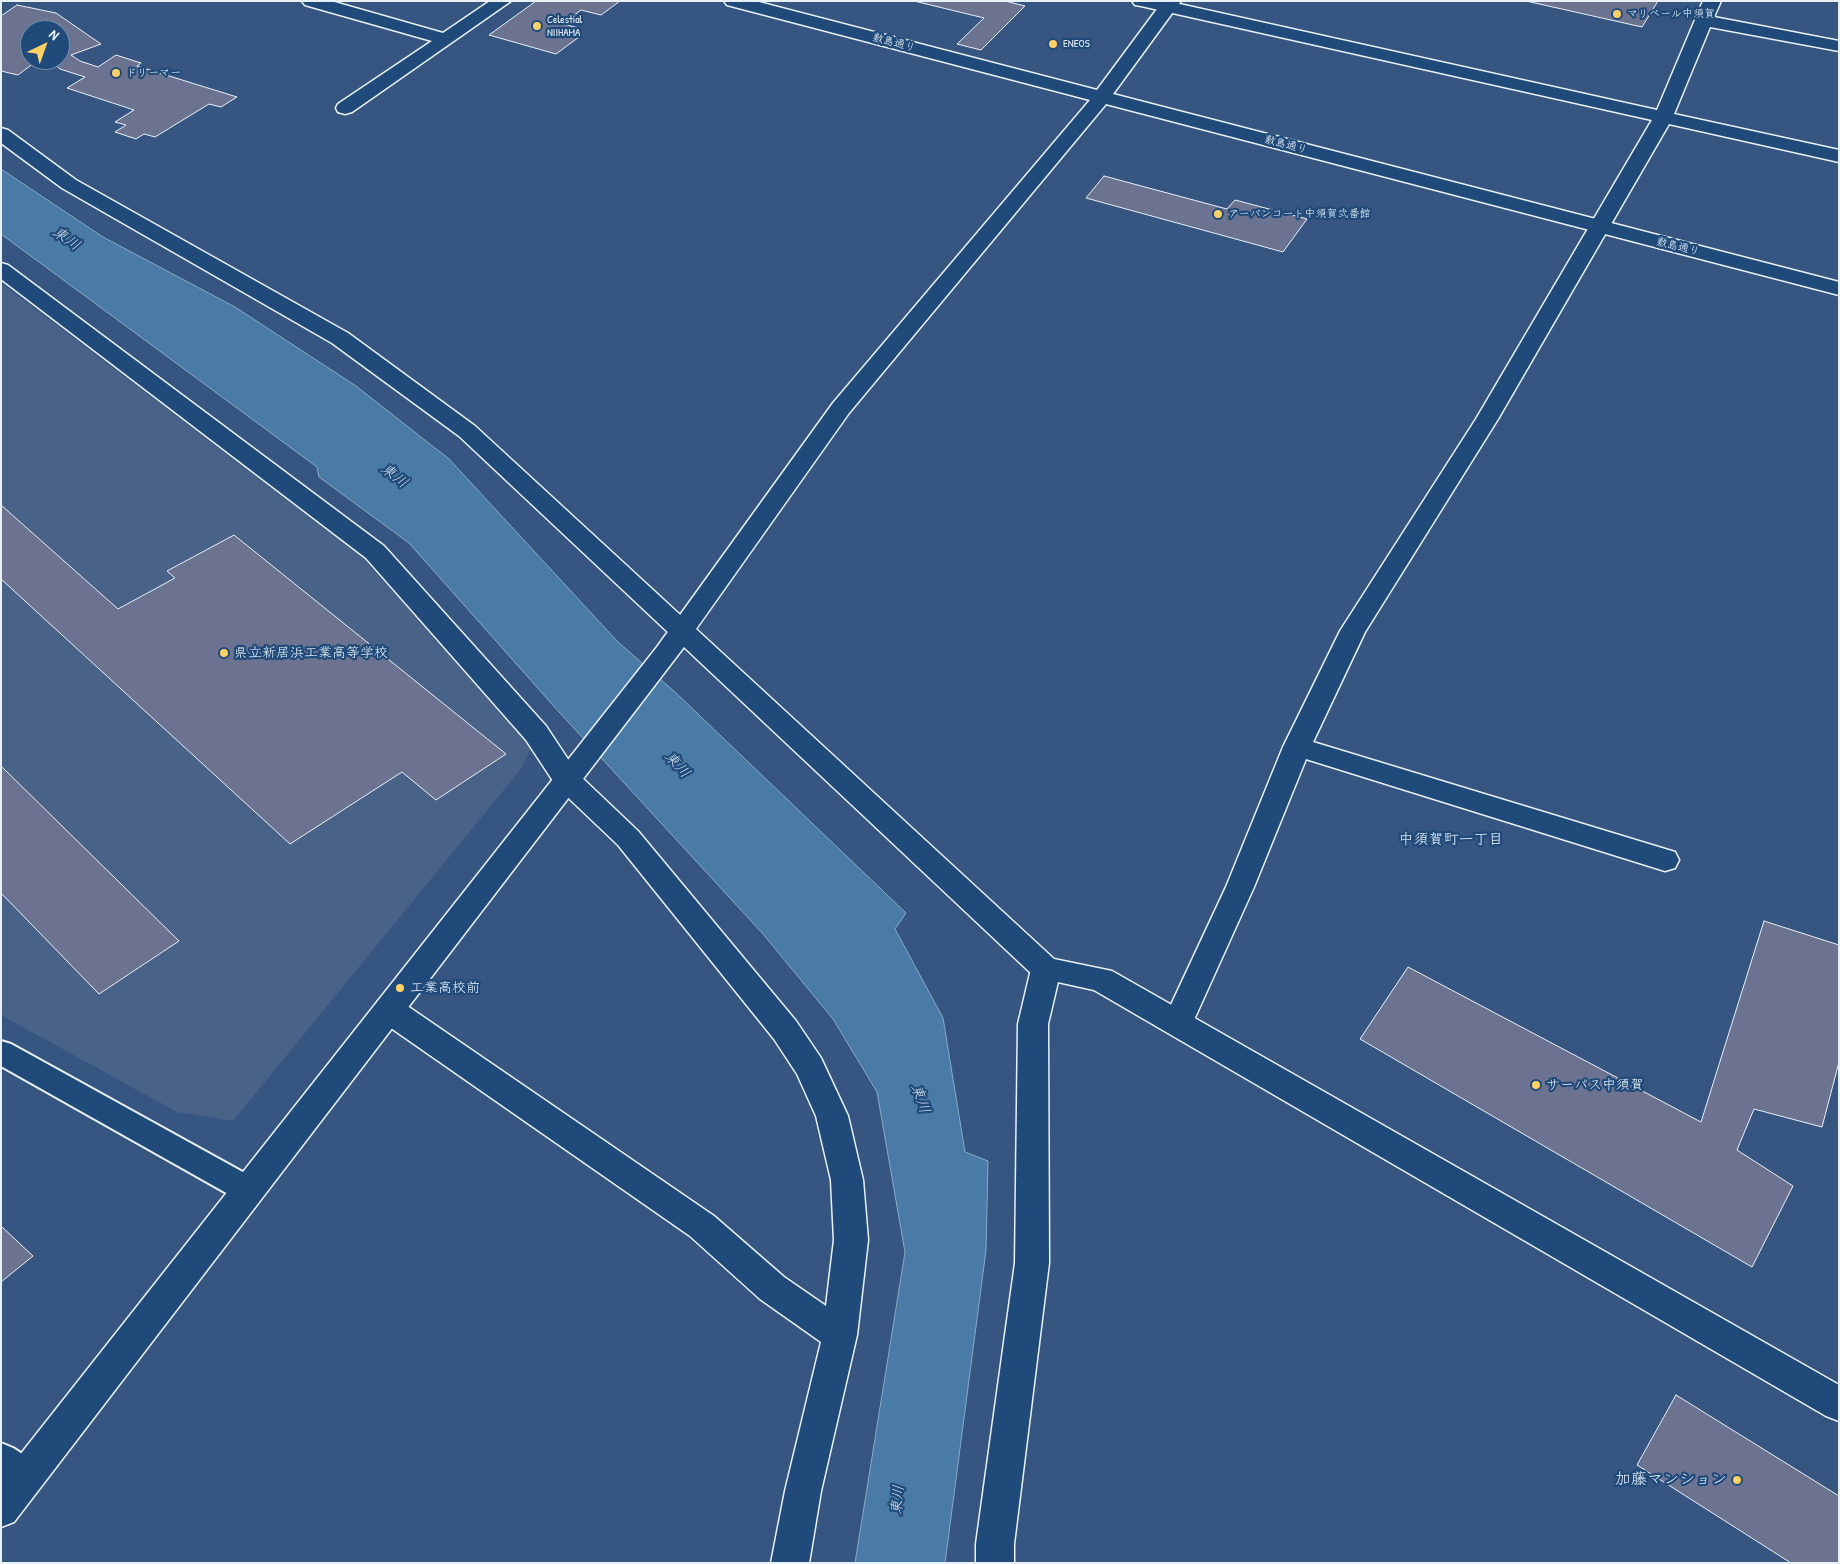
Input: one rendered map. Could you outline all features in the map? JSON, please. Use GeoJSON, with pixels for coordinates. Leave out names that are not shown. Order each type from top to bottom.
{"type":"FeatureCollection","features":[{"type":"Feature","properties":{"kind":"street"},"geometry":{"type":"LineString","coordinates":[[311,1],[445,39]]}},
{"type":"Feature","properties":{"kind":"street"},"geometry":{"type":"LineString","coordinates":[[345,108],[502,1]]}},
{"type":"Feature","properties":{"kind":"street","name":"敷島通り"},"geometry":{"type":"LineString","coordinates":[[733,1],[1839,289]]}},
{"type":"Feature","properties":{"kind":"street"},"geometry":{"type":"LineString","coordinates":[[1141,1],[1169,4],[1839,156]]}},
{"type":"Feature","properties":{"kind":"street"},"geometry":{"type":"LineString","coordinates":[[1,1509],[14,1468],[248,1190],[673,642],[841,408],[1102,98],[1169,4]]}},
{"type":"Feature","properties":{"kind":"street"},"geometry":{"type":"LineString","coordinates":[[1178,1022],[1240,887],[1297,746],[1353,631],[1487,419],[1664,116],[1708,11],[1839,46]]}},
{"type":"Feature","properties":{"kind":"street"},"geometry":{"type":"LineString","coordinates":[[1,134],[69,184],[340,338],[459,426],[673,642],[1046,969],[1101,979],[1839,1404]]}},
{"type":"Feature","properties":{"kind":"street"},"geometry":{"type":"LineString","coordinates":[[1,269],[375,552],[536,733],[567,780],[628,838],[785,1030],[810,1067],[832,1116],[847,1180],[850,1240],[840,1335],[803,1491],[790,1563]]}},
{"type":"Feature","properties":{"kind":"street"},"geometry":{"type":"LineString","coordinates":[[1297,746],[1665,860]]}},
{"type":"Feature","properties":{"kind":"street"},"geometry":{"type":"LineString","coordinates":[[995,1563],[995,1544],[1032,1263],[1033,1024],[1046,969]]}},
{"type":"Feature","properties":{"kind":"street"},"geometry":{"type":"LineString","coordinates":[[389,1010],[702,1226],[772,1288],[840,1335]]}},
{"type":"Feature","properties":{"kind":"lane"},"geometry":{"type":"LineString","coordinates":[[1,1052],[248,1190]]}},
{"type":"Feature","properties":{"kind":"shaded area","name":"県立新居浜工業高等学校"},"geometry":{"type":"Polygon","coordinates":[[[1,283],[362,557],[531,748],[521,769],[233,1121],[177,1112],[1,1015],[1,283]]]}},
{"type":"Feature","properties":{"kind":"water","name":"東川"},"geometry":{"type":"Polygon","coordinates":[[[1,169],[103,237],[235,307],[356,386],[449,459],[617,641],[676,693],[906,913],[895,929],[943,1018],[965,1152],[988,1161],[986,1250],[945,1563],[855,1563],[905,1252],[877,1092],[833,1019],[763,934],[559,712],[409,543],[319,477],[317,467],[1,234],[1,169]]]}},
{"type":"Feature","properties":{"kind":"building","name":"Celestial NIIHAMA"},"geometry":{"type":"Polygon","coordinates":[[[536,1],[620,1],[601,15],[581,10],[563,24],[579,28],[571,34],[579,37],[556,54],[489,35],[536,1]]]}},
{"type":"Feature","properties":{"kind":"building"},"geometry":{"type":"Polygon","coordinates":[[[914,1],[1005,1],[1025,6],[981,50],[957,44],[984,18],[914,1]]]}},
{"type":"Feature","properties":{"kind":"building","name":"マリベール中須賀"},"geometry":{"type":"Polygon","coordinates":[[[1526,1],[1658,1],[1642,27],[1526,1]]]}},
{"type":"Feature","properties":{"kind":"building","name":"ドリーマー"},"geometry":{"type":"Polygon","coordinates":[[[17,5],[56,13],[66,20],[20,20],[20,70],[25,70],[18,75],[1,71],[1,16],[17,5]]]}},
{"type":"Feature","properties":{"kind":"building","name":"ドリーマー"},"geometry":{"type":"Polygon","coordinates":[[[70,23],[101,44],[71,55],[80,61],[98,67],[116,55],[141,63],[137,66],[237,97],[221,107],[209,104],[155,137],[144,134],[136,139],[115,132],[126,125],[115,122],[134,110],[67,88],[85,77],[63,70],[70,70],[70,23]]]}},
{"type":"Feature","properties":{"kind":"building","name":"アーバンコート中須賀弐番館"},"geometry":{"type":"Polygon","coordinates":[[[1104,176],[1227,209],[1235,200],[1307,219],[1283,252],[1086,198],[1104,176]]]}},
{"type":"Feature","properties":{"kind":"building"},"geometry":{"type":"Polygon","coordinates":[[[1,505],[118,609],[175,578],[167,571],[234,535],[506,754],[436,800],[402,772],[290,844],[1,579],[1,505]]]}},
{"type":"Feature","properties":{"kind":"building"},"geometry":{"type":"Polygon","coordinates":[[[1,766],[179,941],[99,994],[1,893],[1,766]]]}},
{"type":"Feature","properties":{"kind":"building","name":"サーパス中須賀"},"geometry":{"type":"Polygon","coordinates":[[[1764,921],[1839,945],[1839,1062],[1822,1127],[1754,1109],[1737,1150],[1793,1186],[1752,1267],[1360,1039],[1408,967],[1701,1122],[1764,921]]]}},
{"type":"Feature","properties":{"kind":"building"},"geometry":{"type":"Polygon","coordinates":[[[1,1226],[33,1256],[1,1282],[1,1226]]]}},
{"type":"Feature","properties":{"kind":"building","name":"加藤マンション"},"geometry":{"type":"Polygon","coordinates":[[[1676,1395],[1839,1496],[1839,1563],[1791,1563],[1637,1465],[1676,1395]]]}},
{"type":"Feature","properties":{"kind":"place","name":"マリベール中須賀"},"geometry":{"type":"Point","coordinates":[1617,14]}},
{"type":"Feature","properties":{"kind":"place","name":"Celestial NIIHAMA"},"geometry":{"type":"Point","coordinates":[537,26]}},
{"type":"Feature","properties":{"kind":"place","name":"ENEOS"},"geometry":{"type":"Point","coordinates":[1053,44]}},
{"type":"Feature","properties":{"kind":"place","name":"ドリーマー"},"geometry":{"type":"Point","coordinates":[116,73]}},
{"type":"Feature","properties":{"kind":"place","name":"アーバンコート中須賀弐番館"},"geometry":{"type":"Point","coordinates":[1218,214]}},
{"type":"Feature","properties":{"kind":"place","name":"県立新居浜工業高等学校"},"geometry":{"type":"Point","coordinates":[224,653]}},
{"type":"Feature","properties":{"kind":"place","name":"工業高校前"},"geometry":{"type":"Point","coordinates":[400,988]}},
{"type":"Feature","properties":{"kind":"place","name":"サーパス中須賀"},"geometry":{"type":"Point","coordinates":[1536,1085]}},
{"type":"Feature","properties":{"kind":"place","name":"加藤マンション"},"geometry":{"type":"Point","coordinates":[1737,1480]}},
{"type":"Feature","properties":{"kind":"district","name":"中須賀町一丁目"},"geometry":{"type":"Point","coordinates":[1451,840]}}]}
